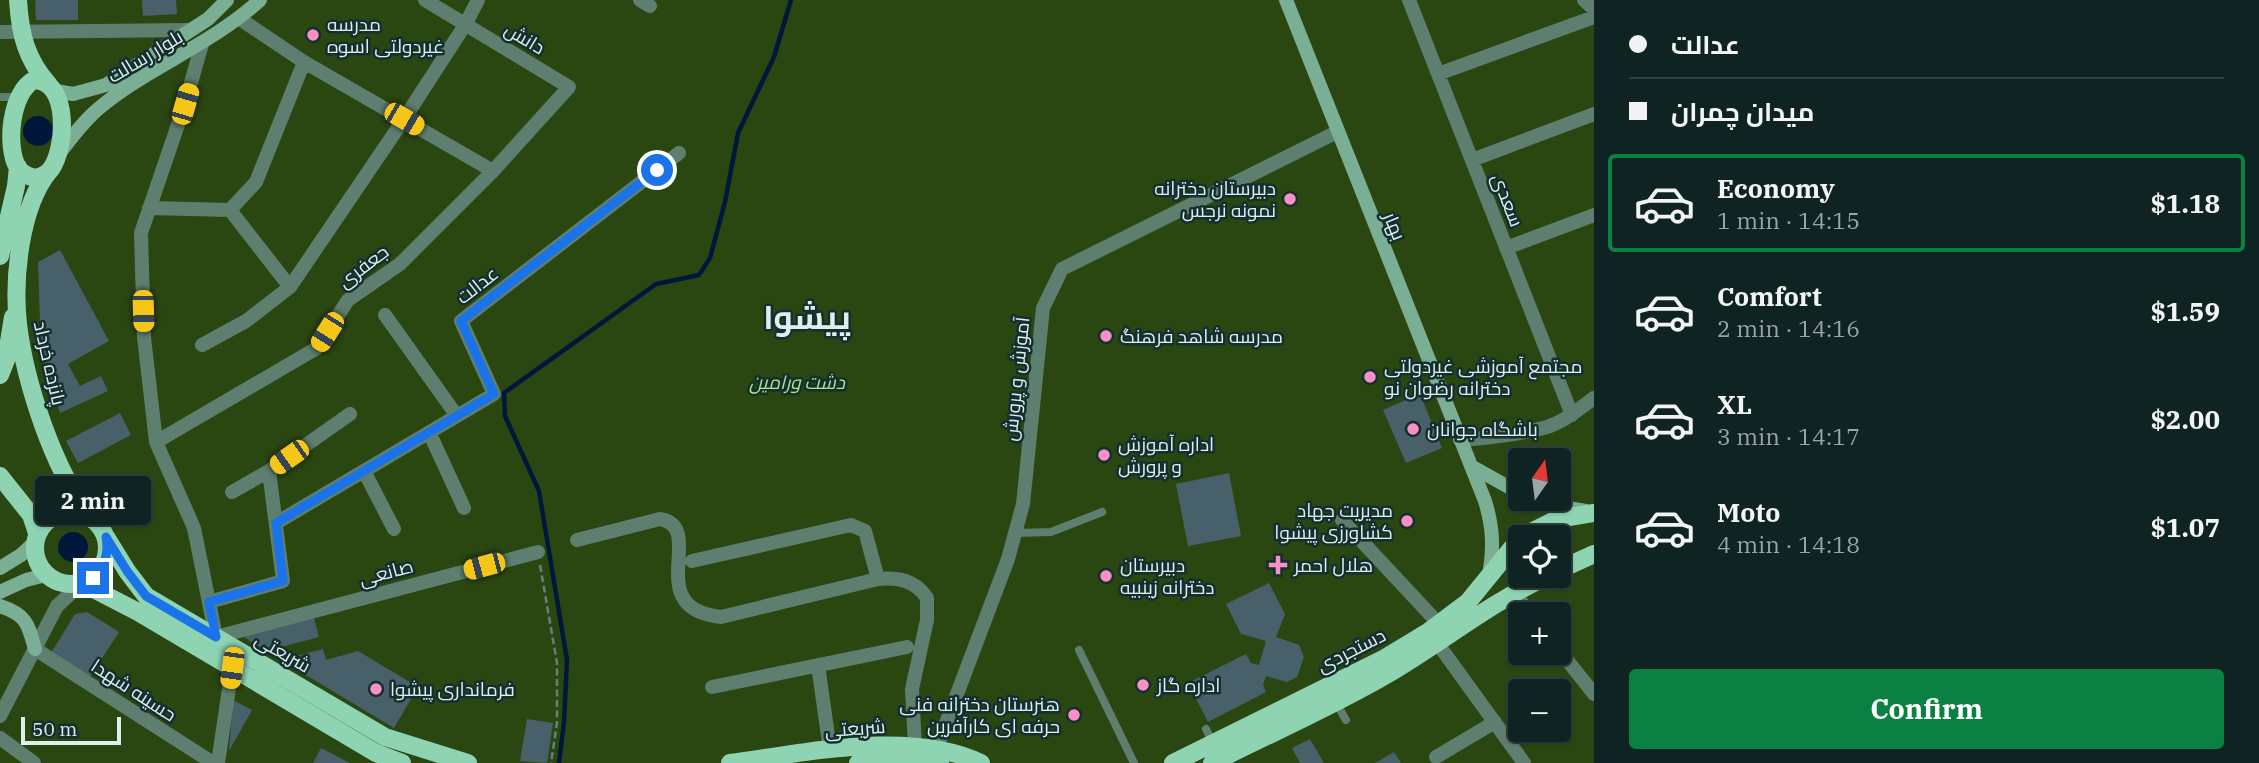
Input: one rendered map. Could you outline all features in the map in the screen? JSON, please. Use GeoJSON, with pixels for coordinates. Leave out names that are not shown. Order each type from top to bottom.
{"type":"FeatureCollection","features":[{"type":"Feature","properties":{"kind":"main road"},"geometry":{"type":"LineString","coordinates":[[18,0],[20,32],[24,62],[9,97],[13,151],[18,167],[26,176],[37,178],[54,162],[61,129],[61,112],[52,88],[34,65],[20,32]]}},
{"type":"Feature","properties":{"kind":"main road","name":"بلوار رسالت"},"geometry":{"type":"LineString","coordinates":[[52,88],[73,93],[106,85],[208,19],[227,0]]}},
{"type":"Feature","properties":{"kind":"main road","name":"بلوار رسالت"},"geometry":{"type":"LineString","coordinates":[[54,162],[81,125],[106,103],[240,19],[260,0]]}},
{"type":"Feature","properties":{"kind":"main road","name":"بهار"},"geometry":{"type":"LineString","coordinates":[[1286,0],[1493,526],[1493,553],[1488,579]]}},
{"type":"Feature","properties":{"kind":"main road"},"geometry":{"type":"LineString","coordinates":[[9,97],[34,80],[42,80],[52,88]]}},
{"type":"Feature","properties":{"kind":"main road","name":"پانزده خرداد"},"geometry":{"type":"LineString","coordinates":[[54,162],[35,191],[19,256],[17,305],[20,337],[46,431],[71,490],[92,517]]}},
{"type":"Feature","properties":{"kind":"main road"},"geometry":{"type":"LineString","coordinates":[[0,256],[6,209],[18,167]]}},
{"type":"Feature","properties":{"kind":"main road"},"geometry":{"type":"LineString","coordinates":[[0,375],[6,360],[18,280]]}},
{"type":"Feature","properties":{"kind":"main road"},"geometry":{"type":"LineString","coordinates":[[1471,466],[1508,487]]}},
{"type":"Feature","properties":{"kind":"main road"},"geometry":{"type":"LineString","coordinates":[[0,476],[31,515],[36,538],[35,555],[46,575],[63,584],[82,583],[101,569],[106,559],[106,537],[100,526],[92,517],[72,511],[61,513],[43,524],[36,538],[21,555],[0,568]]}},
{"type":"Feature","properties":{"kind":"main road"},"geometry":{"type":"LineString","coordinates":[[1572,509],[1594,513]]}},
{"type":"Feature","properties":{"kind":"main road","name":"دستجردی"},"geometry":{"type":"LineString","coordinates":[[1545,525],[1557,519],[1594,513]]}},
{"type":"Feature","properties":{"kind":"main road","name":"شریعتی"},"geometry":{"type":"LineString","coordinates":[[106,537],[146,596],[385,737],[468,763]]}},
{"type":"Feature","properties":{"kind":"main road","name":"دستجردی"},"geometry":{"type":"LineString","coordinates":[[1212,763],[1332,695],[1439,624],[1468,602],[1508,554]]}},
{"type":"Feature","properties":{"kind":"main road"},"geometry":{"type":"LineString","coordinates":[[1571,565],[1594,554]]}},
{"type":"Feature","properties":{"kind":"main road"},"geometry":{"type":"LineString","coordinates":[[0,592],[26,580],[46,575]]}},
{"type":"Feature","properties":{"kind":"main road","name":"شریعتی"},"geometry":{"type":"LineString","coordinates":[[82,583],[138,612],[376,753],[402,763]]}},
{"type":"Feature","properties":{"kind":"main road","name":"دستجردی"},"geometry":{"type":"LineString","coordinates":[[1173,763],[1209,736],[1389,673],[1522,588]]}},
{"type":"Feature","properties":{"kind":"main road"},"geometry":{"type":"LineString","coordinates":[[0,606],[13,610],[27,621],[35,649]]}},
{"type":"Feature","properties":{"kind":"main road","name":"شریعتی"},"geometry":{"type":"LineString","coordinates":[[730,763],[860,746],[915,747],[939,755]]}},
{"type":"Feature","properties":{"kind":"main road","name":"شریعتی"},"geometry":{"type":"LineString","coordinates":[[858,763],[939,755],[966,756],[981,763]]}},
{"type":"Feature","properties":{"kind":"street","name":"دانش"},"geometry":{"type":"LineString","coordinates":[[425,0],[569,87]]}},
{"type":"Feature","properties":{"kind":"street"},"geometry":{"type":"LineString","coordinates":[[202,345],[246,321],[290,287],[404,119],[465,25],[478,0]]}},
{"type":"Feature","properties":{"kind":"street","name":"سعدی"},"geometry":{"type":"LineString","coordinates":[[1409,0],[1572,415]]}},
{"type":"Feature","properties":{"kind":"street"},"geometry":{"type":"LineString","coordinates":[[1584,0],[1594,9]]}},
{"type":"Feature","properties":{"kind":"street"},"geometry":{"type":"LineString","coordinates":[[1438,74],[1594,17]]}},
{"type":"Feature","properties":{"kind":"street"},"geometry":{"type":"LineString","coordinates":[[240,19],[303,62],[493,170]]}},
{"type":"Feature","properties":{"kind":"street"},"geometry":{"type":"LineString","coordinates":[[0,32],[189,30]]}},
{"type":"Feature","properties":{"kind":"street"},"geometry":{"type":"LineString","coordinates":[[202,44],[185,104],[141,233],[144,337],[156,442],[194,528],[216,637]]}},
{"type":"Feature","properties":{"kind":"street"},"geometry":{"type":"LineString","coordinates":[[149,208],[230,210],[256,182],[303,62]]}},
{"type":"Feature","properties":{"kind":"street","name":"جعفری"},"geometry":{"type":"LineString","coordinates":[[156,442],[317,348],[348,300],[400,264],[493,170],[569,87]]}},
{"type":"Feature","properties":{"kind":"street"},"geometry":{"type":"LineString","coordinates":[[1472,160],[1594,114]]}},
{"type":"Feature","properties":{"kind":"street","name":"آموزش و پرورش"},"geometry":{"type":"LineString","coordinates":[[939,755],[1003,572],[1023,504],[1042,308],[1062,269],[1337,132]]}},
{"type":"Feature","properties":{"kind":"street","name":"عدالت"},"geometry":{"type":"LineString","coordinates":[[276,523],[494,394],[461,321],[679,153]]}},
{"type":"Feature","properties":{"kind":"street"},"geometry":{"type":"LineString","coordinates":[[230,210],[290,287]]}},
{"type":"Feature","properties":{"kind":"street"},"geometry":{"type":"LineString","coordinates":[[1506,248],[1594,215]]}},
{"type":"Feature","properties":{"kind":"street"},"geometry":{"type":"LineString","coordinates":[[385,315],[457,416]]}},
{"type":"Feature","properties":{"kind":"street"},"geometry":{"type":"LineString","coordinates":[[1460,440],[1548,426],[1572,415],[1594,398]]}},
{"type":"Feature","properties":{"kind":"street"},"geometry":{"type":"LineString","coordinates":[[232,492],[269,471],[350,414]]}},
{"type":"Feature","properties":{"kind":"street"},"geometry":{"type":"LineString","coordinates":[[429,432],[464,508]]}},
{"type":"Feature","properties":{"kind":"street"},"geometry":{"type":"LineString","coordinates":[[209,602],[283,581],[269,471]]}},
{"type":"Feature","properties":{"kind":"street"},"geometry":{"type":"LineString","coordinates":[[364,471],[394,529]]}},
{"type":"Feature","properties":{"kind":"street"},"geometry":{"type":"LineString","coordinates":[[577,540],[660,519],[668,521],[681,541],[677,571],[680,589],[687,603],[705,615],[721,617],[878,579],[896,577],[918,587],[928,598],[927,620],[912,689],[915,747]]}},
{"type":"Feature","properties":{"kind":"street"},"geometry":{"type":"LineString","coordinates":[[1342,520],[1439,624]]}},
{"type":"Feature","properties":{"kind":"street"},"geometry":{"type":"LineString","coordinates":[[692,561],[851,525],[865,531],[878,579]]}},
{"type":"Feature","properties":{"kind":"street","name":"صانعی"},"geometry":{"type":"LineString","coordinates":[[216,637],[538,552]]}},
{"type":"Feature","properties":{"kind":"street"},"geometry":{"type":"LineString","coordinates":[[0,716],[57,606],[82,583]]}},
{"type":"Feature","properties":{"kind":"street"},"geometry":{"type":"LineString","coordinates":[[1513,592],[1521,602]]}},
{"type":"Feature","properties":{"kind":"street"},"geometry":{"type":"LineString","coordinates":[[1438,644],[1524,763]]}},
{"type":"Feature","properties":{"kind":"street"},"geometry":{"type":"LineString","coordinates":[[712,687],[907,647]]}},
{"type":"Feature","properties":{"kind":"street","name":"حسینه شهدا"},"geometry":{"type":"LineString","coordinates":[[35,649],[215,763]]}},
{"type":"Feature","properties":{"kind":"street"},"geometry":{"type":"LineString","coordinates":[[818,665],[830,750]]}},
{"type":"Feature","properties":{"kind":"street"},"geometry":{"type":"LineString","coordinates":[[1571,665],[1594,694]]}},
{"type":"Feature","properties":{"kind":"street"},"geometry":{"type":"LineString","coordinates":[[215,763],[232,668]]}},
{"type":"Feature","properties":{"kind":"street"},"geometry":{"type":"LineString","coordinates":[[1436,757],[1495,722]]}},
{"type":"Feature","properties":{"kind":"street"},"geometry":{"type":"LineString","coordinates":[[0,738],[34,763]]}},
{"type":"Feature","properties":{"kind":"lane"},"geometry":{"type":"LineString","coordinates":[[1015,533],[1051,532],[1102,512]]}},
{"type":"Feature","properties":{"kind":"lane"},"geometry":{"type":"LineString","coordinates":[[1079,650],[1134,763]]}},
{"type":"Feature","properties":{"kind":"lane"},"geometry":{"type":"LineString","coordinates":[[1332,695],[1346,720]]}},
{"type":"Feature","properties":{"kind":"path"},"geometry":{"type":"LineString","coordinates":[[538,552],[557,663],[557,723],[551,763]]}},
{"type":"Feature","properties":{"kind":"green space","name":"دشت ورامین"},"geometry":{"type":"Polygon","coordinates":[[[0,0],[1594,0],[1594,763],[0,763],[0,0]]]}},
{"type":"Feature","properties":{"kind":"water"},"geometry":{"type":"Polygon","coordinates":[[[38,116],[48,121],[53,131],[48,141],[38,146],[28,141],[23,131],[28,121],[38,116]]]}},
{"type":"Feature","properties":{"kind":"water"},"geometry":{"type":"Polygon","coordinates":[[[73,532],[83,537],[88,547],[83,557],[73,562],[63,557],[58,547],[63,537],[73,532]]]}},
{"type":"Feature","properties":{"kind":"building"},"geometry":{"type":"Polygon","coordinates":[[[35,0],[78,0],[78,20],[36,20],[35,0]]]}},
{"type":"Feature","properties":{"kind":"building"},"geometry":{"type":"Polygon","coordinates":[[[142,0],[176,0],[177,14],[143,16],[142,0]]]}},
{"type":"Feature","properties":{"kind":"building"},"geometry":{"type":"Polygon","coordinates":[[[60,250],[109,341],[68,364],[80,386],[101,376],[108,391],[60,413],[41,349],[38,262],[60,250]]]}},
{"type":"Feature","properties":{"kind":"building","name":"باشگاه جوانان"},"geometry":{"type":"Polygon","coordinates":[[[1420,394],[1442,448],[1406,463],[1383,410],[1420,394]]]}},
{"type":"Feature","properties":{"kind":"building"},"geometry":{"type":"Polygon","coordinates":[[[120,413],[131,435],[78,463],[66,441],[120,413]]]}},
{"type":"Feature","properties":{"kind":"building"},"geometry":{"type":"Polygon","coordinates":[[[1229,473],[1241,536],[1188,546],[1176,484],[1229,473]]]}},
{"type":"Feature","properties":{"kind":"building"},"geometry":{"type":"Polygon","coordinates":[[[1269,583],[1285,614],[1276,637],[1299,645],[1304,657],[1297,677],[1287,682],[1266,676],[1263,685],[1266,692],[1208,722],[1188,683],[1246,654],[1251,663],[1259,665],[1266,641],[1241,634],[1226,604],[1269,583]]]}},
{"type":"Feature","properties":{"kind":"building"},"geometry":{"type":"Polygon","coordinates":[[[87,612],[119,632],[90,677],[51,653],[75,614],[87,612]]]}},
{"type":"Feature","properties":{"kind":"building"},"geometry":{"type":"Polygon","coordinates":[[[314,618],[319,637],[266,651],[242,636],[314,618]]]}},
{"type":"Feature","properties":{"kind":"building","name":"فرمانداری پیشوا"},"geometry":{"type":"Polygon","coordinates":[[[323,649],[326,660],[358,651],[418,687],[394,728],[281,660],[323,649]]]}},
{"type":"Feature","properties":{"kind":"building"},"geometry":{"type":"Polygon","coordinates":[[[233,700],[252,710],[229,751],[233,700]]]}},
{"type":"Feature","properties":{"kind":"building"},"geometry":{"type":"Polygon","coordinates":[[[527,719],[553,723],[547,763],[520,761],[527,719]]]}},
{"type":"Feature","properties":{"kind":"building"},"geometry":{"type":"Polygon","coordinates":[[[1310,739],[1324,763],[1300,763],[1292,748],[1310,739]]]}},
{"type":"Feature","properties":{"kind":"building"},"geometry":{"type":"Polygon","coordinates":[[[321,748],[350,763],[313,763],[321,748]]]}},
{"type":"Feature","properties":{"kind":"building"},"geometry":{"type":"Polygon","coordinates":[[[1394,752],[1401,763],[1375,763],[1394,752]]]}},
{"type":"Feature","properties":{"kind":"waterway"},"geometry":{"type":"LineString","coordinates":[[559,763],[567,660],[539,491],[505,416],[504,393],[656,284],[699,275],[710,258],[725,202],[738,133],[774,57],[791,0]]}},
{"type":"Feature","properties":{"kind":"place","name":"مدرسه غیردولتی اسوه"},"geometry":{"type":"Point","coordinates":[313,35]}},
{"type":"Feature","properties":{"kind":"place","name":"دبیرستان دخترانه نمونه نرجس"},"geometry":{"type":"Point","coordinates":[1290,199]}},
{"type":"Feature","properties":{"kind":"place","name":"مدرسه شاهد فرهنگ"},"geometry":{"type":"Point","coordinates":[1106,336]}},
{"type":"Feature","properties":{"kind":"place","name":"مجتمع آموزشی غیردولتی دخترانه رضوان نو"},"geometry":{"type":"Point","coordinates":[1370,377]}},
{"type":"Feature","properties":{"kind":"place","name":"باشگاه جوانان"},"geometry":{"type":"Point","coordinates":[1413,429]}},
{"type":"Feature","properties":{"kind":"place","name":"اداره آموزش و پرورش"},"geometry":{"type":"Point","coordinates":[1104,455]}},
{"type":"Feature","properties":{"kind":"place","name":"مدیریت جهاد کشاورزی پیشوا"},"geometry":{"type":"Point","coordinates":[1407,521]}},
{"type":"Feature","properties":{"kind":"place","name":"هلال احمر"},"geometry":{"type":"Point","coordinates":[1278,565]}},
{"type":"Feature","properties":{"kind":"place","name":"دبیرستان دخترانه زینبیه"},"geometry":{"type":"Point","coordinates":[1106,576]}},
{"type":"Feature","properties":{"kind":"place","name":"اداره گاز"},"geometry":{"type":"Point","coordinates":[1143,685]}},
{"type":"Feature","properties":{"kind":"place","name":"فرمانداری پیشوا"},"geometry":{"type":"Point","coordinates":[376,689]}},
{"type":"Feature","properties":{"kind":"place","name":"هنرستان دخترانه فنی حرفه ای کارآفرین"},"geometry":{"type":"Point","coordinates":[1074,715]}},
{"type":"Feature","properties":{"kind":"district","name":"پیشوا"},"geometry":{"type":"Point","coordinates":[807,316]}},
{"type":"Feature","properties":{"kind":"route"},"geometry":{"type":"LineString","coordinates":[[93,578],[106,559],[106,537],[146,596],[216,637],[209,602],[283,581],[276,523],[494,394],[461,321],[657,170]]}}]}
